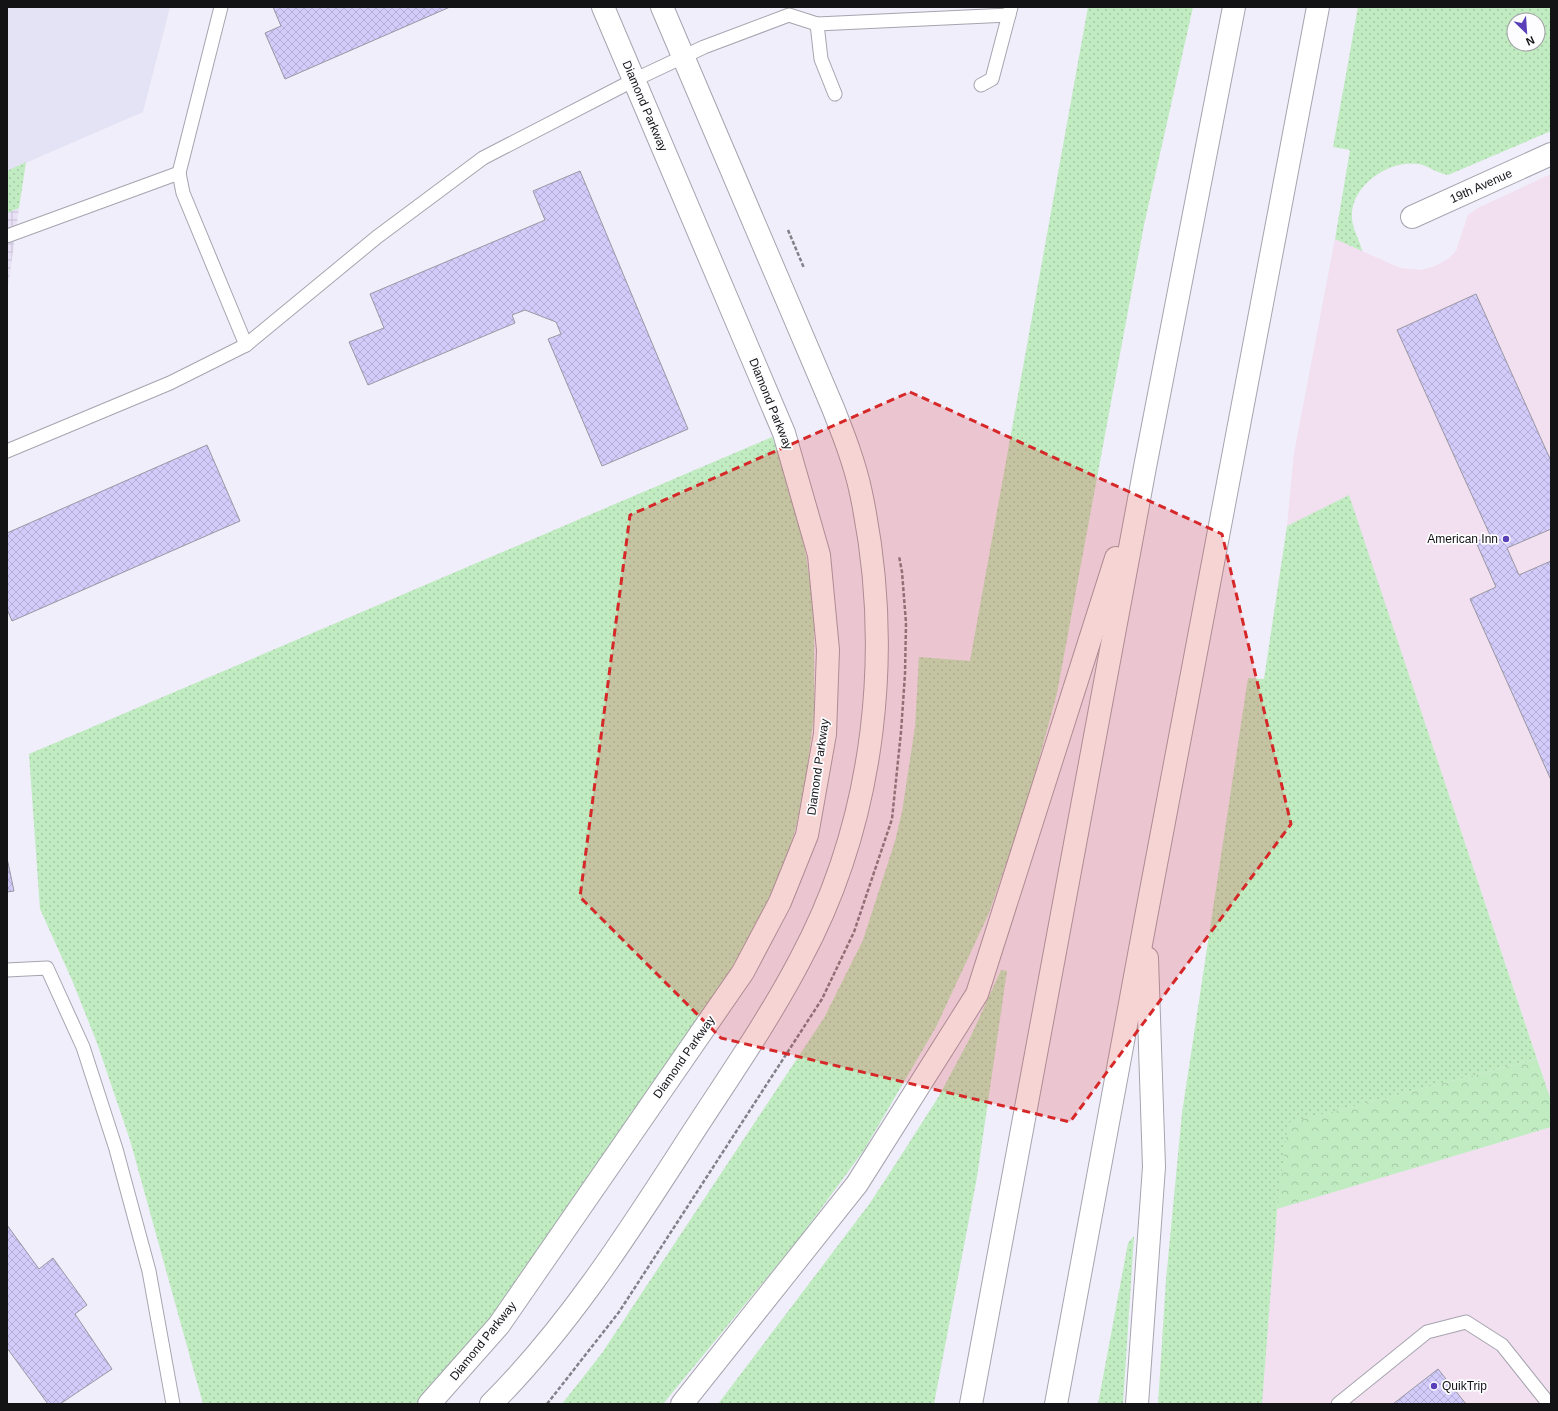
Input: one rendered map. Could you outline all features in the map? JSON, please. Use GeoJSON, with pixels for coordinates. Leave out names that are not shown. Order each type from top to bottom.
{"type":"FeatureCollection","features":[{"type":"Feature","properties":{"kind":"main road","name":"Diamond Parkway"},"geometry":{"type":"LineString","coordinates":[[429,1404],[499,1325],[743,972],[780,902],[807,835],[825,734],[828,650],[819,555],[784,432],[603,7]]}},
{"type":"Feature","properties":{"kind":"main road"},"geometry":{"type":"LineString","coordinates":[[491,1404],[542,1348],[579,1302],[622,1242],[764,1021],[801,960],[823,912],[841,865],[858,805],[870,747],[875,692],[877,617],[870,543],[860,491],[852,462],[833,408],[662,7]]}},
{"type":"Feature","properties":{"kind":"main road"},"geometry":{"type":"LineString","coordinates":[[971,1404],[1145,467],[1234,7]]}},
{"type":"Feature","properties":{"kind":"main road"},"geometry":{"type":"LineString","coordinates":[[1056,1404],[1146,917],[1318,7]]}},
{"type":"Feature","properties":{"kind":"main road","name":"19th Avenue"},"geometry":{"type":"LineString","coordinates":[[1412,217],[1551,154]]}},
{"type":"Feature","properties":{"kind":"main road"},"geometry":{"type":"LineString","coordinates":[[682,1404],[857,1184],[977,994],[1145,467]]}},
{"type":"Feature","properties":{"kind":"main road"},"geometry":{"type":"LineString","coordinates":[[1137,1404],[1154,1167],[1146,917]]}},
{"type":"Feature","properties":{"kind":"lane"},"geometry":{"type":"LineString","coordinates":[[221,7],[179,173],[183,193],[246,345]]}},
{"type":"Feature","properties":{"kind":"lane"},"geometry":{"type":"LineString","coordinates":[[7,451],[170,383],[246,345],[377,237],[483,158],[634,80],[683,57],[790,15],[817,24],[957,12],[1010,11],[992,79],[981,85]]}},
{"type":"Feature","properties":{"kind":"lane"},"geometry":{"type":"LineString","coordinates":[[817,24],[821,59],[835,94]]}},
{"type":"Feature","properties":{"kind":"lane"},"geometry":{"type":"LineString","coordinates":[[7,236],[179,173]]}},
{"type":"Feature","properties":{"kind":"lane"},"geometry":{"type":"LineString","coordinates":[[7,970],[46,968],[83,1047],[116,1149],[149,1272],[173,1404]]}},
{"type":"Feature","properties":{"kind":"lane"},"geometry":{"type":"LineString","coordinates":[[1338,1404],[1427,1332],[1466,1322],[1502,1345],[1548,1404]]}},
{"type":"Feature","properties":{"kind":"path"},"geometry":{"type":"LineString","coordinates":[[787,228],[805,271]]}},
{"type":"Feature","properties":{"kind":"path"},"geometry":{"type":"LineString","coordinates":[[547,1404],[619,1312],[822,999],[854,932],[892,819],[901,732],[906,623],[902,572],[898,550]]}},
{"type":"Feature","properties":{"kind":"highlighted area"},"geometry":{"type":"Polygon","coordinates":[[[910,392],[1222,534],[1291,824],[1070,1122],[721,1038],[580,897],[630,515],[910,392]]]}},
{"type":"Feature","properties":{"kind":"shaded area"},"geometry":{"type":"Polygon","coordinates":[[[7,7],[170,7],[143,112],[7,171],[7,7]]]}},
{"type":"Feature","properties":{"kind":"shaded area"},"geometry":{"type":"Polygon","coordinates":[[[1551,174],[1551,1100],[1349,496],[1287,526],[1294,453],[1335,239],[1400,268],[1421,270],[1433,267],[1448,259],[1456,251],[1468,215],[1478,208],[1551,174]]]}},
{"type":"Feature","properties":{"kind":"shaded area"},"geometry":{"type":"Polygon","coordinates":[[[19,208],[7,293],[7,213],[19,208]]]}},
{"type":"Feature","properties":{"kind":"shaded area"},"geometry":{"type":"Polygon","coordinates":[[[1551,1127],[1551,1404],[1262,1404],[1277,1209],[1551,1127]]]}},
{"type":"Feature","properties":{"kind":"green space"},"geometry":{"type":"Polygon","coordinates":[[[1088,7],[1193,7],[1144,225],[1057,693],[1026,807],[989,913],[936,1027],[864,1150],[798,1240],[663,1404],[562,1404],[602,1353],[824,1018],[863,940],[895,841],[902,812],[915,727],[919,657],[970,661],[1088,7]]]}},
{"type":"Feature","properties":{"kind":"green space"},"geometry":{"type":"Polygon","coordinates":[[[1358,7],[1551,7],[1551,131],[1448,175],[1419,164],[1407,164],[1395,166],[1373,177],[1357,196],[1353,207],[1352,219],[1362,251],[1335,239],[1350,150],[1333,147],[1358,7]]]}},
{"type":"Feature","properties":{"kind":"green space"},"geometry":{"type":"Polygon","coordinates":[[[26,162],[19,208],[7,213],[7,171],[26,162]]]}},
{"type":"Feature","properties":{"kind":"green space"},"geometry":{"type":"Polygon","coordinates":[[[772,437],[791,486],[802,530],[814,608],[814,715],[806,779],[796,827],[784,866],[769,904],[723,985],[501,1316],[421,1404],[203,1404],[130,1140],[97,1043],[72,980],[40,909],[29,754],[772,437]]]}},
{"type":"Feature","properties":{"kind":"green space"},"geometry":{"type":"Polygon","coordinates":[[[1349,495],[1537,1059],[1289,1123],[1277,1210],[1262,1404],[1158,1404],[1166,1280],[1182,1113],[1248,678],[1264,679],[1287,526],[1349,495]]]}},
{"type":"Feature","properties":{"kind":"green space"},"geometry":{"type":"Polygon","coordinates":[[[1001,970],[1007,971],[977,1177],[934,1404],[718,1404],[870,1203],[902,1154],[939,1096],[971,1036],[1001,970]]]}},
{"type":"Feature","properties":{"kind":"green space"},"geometry":{"type":"Polygon","coordinates":[[[1537,1059],[1551,1100],[1551,1127],[1277,1209],[1288,1123],[1537,1059]]]}},
{"type":"Feature","properties":{"kind":"green space"},"geometry":{"type":"Polygon","coordinates":[[[1134,1236],[1123,1404],[1098,1404],[1128,1243],[1134,1236]]]}},
{"type":"Feature","properties":{"kind":"building"},"geometry":{"type":"Polygon","coordinates":[[[273,7],[450,7],[285,79],[265,33],[281,26],[273,7]]]}},
{"type":"Feature","properties":{"kind":"building"},"geometry":{"type":"Polygon","coordinates":[[[580,171],[688,429],[602,466],[548,339],[561,334],[556,322],[525,310],[512,315],[515,323],[368,385],[349,342],[384,328],[370,294],[545,220],[533,191],[580,171]]]}},
{"type":"Feature","properties":{"kind":"building","name":"American Inn"},"geometry":{"type":"Polygon","coordinates":[[[1476,294],[1551,461],[1551,529],[1507,548],[1519,575],[1551,561],[1551,780],[1470,599],[1496,587],[1476,542],[1490,535],[1397,330],[1476,294]]]}},
{"type":"Feature","properties":{"kind":"building"},"geometry":{"type":"Polygon","coordinates":[[[207,445],[240,521],[12,621],[7,609],[7,533],[207,445]]]}},
{"type":"Feature","properties":{"kind":"building"},"geometry":{"type":"Polygon","coordinates":[[[7,858],[14,891],[7,892],[7,858]]]}},
{"type":"Feature","properties":{"kind":"building"},"geometry":{"type":"Polygon","coordinates":[[[7,1225],[39,1269],[53,1258],[87,1305],[75,1314],[112,1369],[60,1404],[48,1404],[7,1348],[7,1225]]]}},
{"type":"Feature","properties":{"kind":"building","name":"QuikTrip"},"geometry":{"type":"Polygon","coordinates":[[[1438,1369],[1466,1404],[1393,1404],[1438,1369]]]}},
{"type":"Feature","properties":{"kind":"place","name":"American Inn"},"geometry":{"type":"Point","coordinates":[1506,539]}},
{"type":"Feature","properties":{"kind":"place","name":"QuikTrip"},"geometry":{"type":"Point","coordinates":[1434,1386]}}]}
